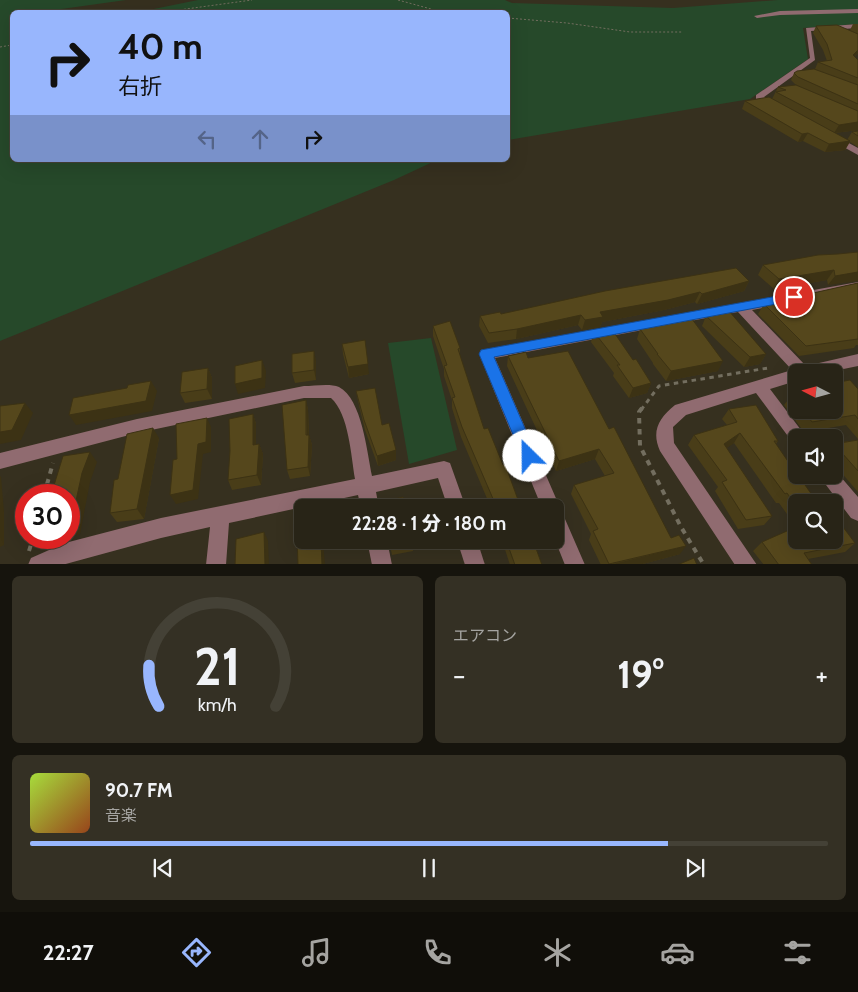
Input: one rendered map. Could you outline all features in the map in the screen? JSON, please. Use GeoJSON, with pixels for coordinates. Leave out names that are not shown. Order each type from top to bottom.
{"type":"FeatureCollection","features":[{"type":"Feature","properties":{"kind":"street"},"geometry":{"type":"LineString","coordinates":[[757,16],[780,13],[858,11]]}},
{"type":"Feature","properties":{"kind":"street"},"geometry":{"type":"LineString","coordinates":[[784,111],[759,98],[813,60],[808,29],[858,26]]}},
{"type":"Feature","properties":{"kind":"street"},"geometry":{"type":"LineString","coordinates":[[833,27],[850,35]]}},
{"type":"Feature","properties":{"kind":"street"},"geometry":{"type":"LineString","coordinates":[[802,68],[810,71]]}},
{"type":"Feature","properties":{"kind":"street"},"geometry":{"type":"LineString","coordinates":[[781,82],[790,86]]}},
{"type":"Feature","properties":{"kind":"street"},"geometry":{"type":"LineString","coordinates":[[850,136],[829,136],[858,152]]}},
{"type":"Feature","properties":{"kind":"street"},"geometry":{"type":"LineString","coordinates":[[547,499],[486,354],[858,286]]}},
{"type":"Feature","properties":{"kind":"street"},"geometry":{"type":"LineString","coordinates":[[741,307],[796,364]]}},
{"type":"Feature","properties":{"kind":"street"},"geometry":{"type":"LineString","coordinates":[[843,365],[856,363]]}},
{"type":"Feature","properties":{"kind":"street"},"geometry":{"type":"LineString","coordinates":[[747,564],[666,446],[662,433],[663,427],[681,410],[788,377]]}},
{"type":"Feature","properties":{"kind":"street"},"geometry":{"type":"LineString","coordinates":[[759,386],[793,429]]}},
{"type":"Feature","properties":{"kind":"street"},"geometry":{"type":"LineString","coordinates":[[0,461],[58,444],[137,426],[304,392],[334,392],[347,406],[358,445],[368,499]]}},
{"type":"Feature","properties":{"kind":"street"},"geometry":{"type":"LineString","coordinates":[[38,564],[65,553],[161,528],[444,470],[454,499]]}},
{"type":"Feature","properties":{"kind":"street"},"geometry":{"type":"LineString","coordinates":[[836,484],[858,512]]}},
{"type":"Feature","properties":{"kind":"street"},"geometry":{"type":"LineString","coordinates":[[216,564],[220,515]]}},
{"type":"Feature","properties":{"kind":"street"},"geometry":{"type":"LineString","coordinates":[[564,538],[575,564]]}},
{"type":"Feature","properties":{"kind":"street"},"geometry":{"type":"LineString","coordinates":[[379,549],[382,564]]}},
{"type":"Feature","properties":{"kind":"street"},"geometry":{"type":"LineString","coordinates":[[470,549],[475,564]]}},
{"type":"Feature","properties":{"kind":"path"},"geometry":{"type":"LineString","coordinates":[[174,10],[252,0]]}},
{"type":"Feature","properties":{"kind":"path"},"geometry":{"type":"LineString","coordinates":[[398,0],[435,10]]}},
{"type":"Feature","properties":{"kind":"path"},"geometry":{"type":"LineString","coordinates":[[510,18],[566,23],[630,32],[682,32]]}},
{"type":"Feature","properties":{"kind":"path"},"geometry":{"type":"LineString","coordinates":[[704,564],[681,527],[640,446],[639,412],[659,386],[777,366]]}},
{"type":"Feature","properties":{"kind":"path"},"geometry":{"type":"LineString","coordinates":[[47,484],[58,444]]}},
{"type":"Feature","properties":{"kind":"green space"},"geometry":{"type":"Polygon","coordinates":[[[0,0],[126,0],[54,10],[10,10],[10,162],[433,162],[394,180],[0,341],[0,0]]]}},
{"type":"Feature","properties":{"kind":"green space"},"geometry":{"type":"Polygon","coordinates":[[[198,0],[505,0],[512,3],[673,8],[778,0],[858,0],[858,24],[803,28],[808,59],[750,99],[510,140],[510,10],[149,10],[198,0]]]}},
{"type":"Feature","properties":{"kind":"green space"},"geometry":{"type":"Polygon","coordinates":[[[431,338],[457,450],[409,464],[388,343],[431,338]]]}},
{"type":"Feature","properties":{"kind":"building"},"geometry":{"type":"Polygon","coordinates":[[[837,25],[858,34],[858,50],[853,55],[858,60],[858,78],[818,62],[832,60],[827,44],[816,26],[837,25]]]}},
{"type":"Feature","properties":{"kind":"building"},"geometry":{"type":"Polygon","coordinates":[[[814,69],[858,85],[858,104],[798,77],[794,73],[814,69]]]}},
{"type":"Feature","properties":{"kind":"building"},"geometry":{"type":"Polygon","coordinates":[[[796,85],[858,111],[858,122],[839,125],[776,92],[786,90],[778,87],[796,85]]]}},
{"type":"Feature","properties":{"kind":"building"},"geometry":{"type":"Polygon","coordinates":[[[769,97],[850,141],[829,144],[808,133],[802,134],[745,101],[769,97]]]}},
{"type":"Feature","properties":{"kind":"building"},"geometry":{"type":"Polygon","coordinates":[[[858,252],[858,272],[835,276],[834,270],[779,279],[763,265],[818,255],[858,252]]]}},
{"type":"Feature","properties":{"kind":"building"},"geometry":{"type":"Polygon","coordinates":[[[736,268],[749,281],[702,294],[700,292],[668,300],[600,312],[603,317],[585,320],[581,315],[489,333],[480,316],[500,312],[501,314],[605,291],[736,268]]]}},
{"type":"Feature","properties":{"kind":"building"},"geometry":{"type":"Polygon","coordinates":[[[858,283],[858,339],[806,346],[764,304],[858,283]]]}},
{"type":"Feature","properties":{"kind":"building"},"geometry":{"type":"Polygon","coordinates":[[[729,311],[766,354],[750,357],[706,316],[729,311]]]}},
{"type":"Feature","properties":{"kind":"building"},"geometry":{"type":"Polygon","coordinates":[[[692,319],[723,361],[671,371],[640,329],[692,319]]]}},
{"type":"Feature","properties":{"kind":"building"},"geometry":{"type":"Polygon","coordinates":[[[450,321],[484,429],[488,428],[503,465],[505,464],[518,499],[493,499],[462,427],[452,398],[455,397],[444,366],[447,365],[433,326],[450,321]]]}},
{"type":"Feature","properties":{"kind":"building"},"geometry":{"type":"Polygon","coordinates":[[[611,328],[633,360],[636,359],[651,383],[633,388],[617,365],[620,365],[594,332],[611,328]]]}},
{"type":"Feature","properties":{"kind":"building"},"geometry":{"type":"Polygon","coordinates":[[[365,340],[368,364],[348,367],[342,344],[365,340]]]}},
{"type":"Feature","properties":{"kind":"building"},"geometry":{"type":"Polygon","coordinates":[[[314,351],[314,370],[292,373],[292,354],[314,351]]]}},
{"type":"Feature","properties":{"kind":"building"},"geometry":{"type":"Polygon","coordinates":[[[568,351],[609,429],[614,427],[671,538],[679,535],[686,546],[609,564],[593,531],[598,529],[574,485],[614,473],[599,449],[559,461],[508,356],[526,352],[528,358],[568,351]]]}},
{"type":"Feature","properties":{"kind":"building"},"geometry":{"type":"Polygon","coordinates":[[[262,360],[262,378],[235,384],[235,366],[262,360]]]}},
{"type":"Feature","properties":{"kind":"building"},"geometry":{"type":"Polygon","coordinates":[[[208,368],[207,389],[180,393],[182,372],[208,368]]]}},
{"type":"Feature","properties":{"kind":"building"},"geometry":{"type":"Polygon","coordinates":[[[850,380],[858,389],[858,419],[855,415],[843,417],[843,381],[850,380]]]}},
{"type":"Feature","properties":{"kind":"building"},"geometry":{"type":"Polygon","coordinates":[[[151,381],[146,401],[69,415],[73,398],[127,388],[128,385],[151,381]]]}},
{"type":"Feature","properties":{"kind":"building"},"geometry":{"type":"Polygon","coordinates":[[[375,388],[382,425],[389,423],[396,450],[377,456],[356,391],[375,388]]]}},
{"type":"Feature","properties":{"kind":"building"},"geometry":{"type":"Polygon","coordinates":[[[306,400],[306,435],[309,435],[308,467],[287,470],[282,405],[306,400]]]}},
{"type":"Feature","properties":{"kind":"building"},"geometry":{"type":"Polygon","coordinates":[[[25,403],[12,430],[0,432],[0,406],[25,403]]]}},
{"type":"Feature","properties":{"kind":"building"},"geometry":{"type":"Polygon","coordinates":[[[756,405],[778,441],[774,441],[788,461],[788,484],[804,484],[811,494],[785,494],[740,433],[724,444],[772,516],[746,520],[722,482],[727,480],[694,435],[737,422],[729,409],[756,405]]]}},
{"type":"Feature","properties":{"kind":"building"},"geometry":{"type":"Polygon","coordinates":[[[253,414],[253,445],[259,444],[257,475],[228,480],[230,451],[229,419],[253,414]]]}},
{"type":"Feature","properties":{"kind":"building"},"geometry":{"type":"Polygon","coordinates":[[[207,418],[206,442],[198,444],[193,490],[170,495],[173,460],[177,459],[176,424],[207,418]]]}},
{"type":"Feature","properties":{"kind":"building"},"geometry":{"type":"Polygon","coordinates":[[[810,419],[830,419],[812,422],[810,419]]]}},
{"type":"Feature","properties":{"kind":"building"},"geometry":{"type":"Polygon","coordinates":[[[153,428],[137,509],[110,513],[114,480],[118,479],[127,434],[153,428]]]}},
{"type":"Feature","properties":{"kind":"building"},"geometry":{"type":"Polygon","coordinates":[[[858,440],[858,471],[843,454],[843,442],[858,440]]]}},
{"type":"Feature","properties":{"kind":"building"},"geometry":{"type":"Polygon","coordinates":[[[90,452],[80,484],[54,484],[63,456],[90,452]]]}},
{"type":"Feature","properties":{"kind":"building"},"geometry":{"type":"Polygon","coordinates":[[[843,527],[855,543],[843,545],[843,527]]]}},
{"type":"Feature","properties":{"kind":"building"},"geometry":{"type":"Polygon","coordinates":[[[788,531],[788,549],[824,549],[804,553],[811,564],[778,564],[762,542],[788,531]]]}},
{"type":"Feature","properties":{"kind":"building"},"geometry":{"type":"Polygon","coordinates":[[[264,532],[265,564],[235,564],[236,539],[264,532]]]}},
{"type":"Feature","properties":{"kind":"building"},"geometry":{"type":"Polygon","coordinates":[[[297,549],[321,549],[322,564],[298,564],[297,549]]]}},
{"type":"Feature","properties":{"kind":"building"},"geometry":{"type":"Polygon","coordinates":[[[509,549],[536,549],[542,564],[515,564],[509,549]]]}},
{"type":"Feature","properties":{"kind":"building"},"geometry":{"type":"Polygon","coordinates":[[[694,558],[697,564],[679,564],[694,558]]]}},
{"type":"Feature","properties":{"kind":"route"},"geometry":{"type":"LineString","coordinates":[[529,456],[486,354],[794,297]]}}]}
